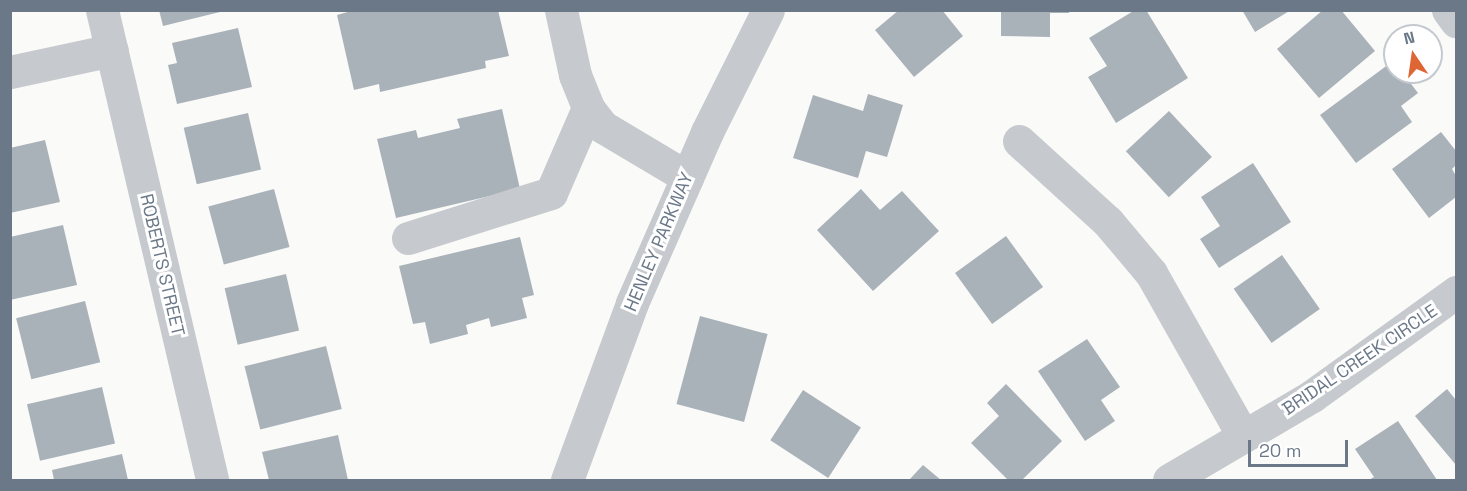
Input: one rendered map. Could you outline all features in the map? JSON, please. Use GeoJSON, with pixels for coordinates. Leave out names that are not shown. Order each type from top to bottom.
{"type":"FeatureCollection","features":[{"type":"Feature","properties":{"kind":"street","name":"ROBERTS STREET"},"geometry":{"type":"LineString","coordinates":[[102,10],[212,480]]}},
{"type":"Feature","properties":{"kind":"street"},"geometry":{"type":"LineString","coordinates":[[561,10],[575,75],[588,108],[603,127],[687,177]]}},
{"type":"Feature","properties":{"kind":"street","name":"HENLEY PARKWAY"},"geometry":{"type":"LineString","coordinates":[[567,480],[632,303],[687,177],[768,10]]}},
{"type":"Feature","properties":{"kind":"street"},"geometry":{"type":"LineString","coordinates":[[1448,10],[1456,21]]}},
{"type":"Feature","properties":{"kind":"street"},"geometry":{"type":"LineString","coordinates":[[10,72],[111,50]]}},
{"type":"Feature","properties":{"kind":"street"},"geometry":{"type":"LineString","coordinates":[[408,238],[551,193],[588,108]]}},
{"type":"Feature","properties":{"kind":"street"},"geometry":{"type":"LineString","coordinates":[[1019,141],[1108,222],[1151,273],[1242,434]]}},
{"type":"Feature","properties":{"kind":"street","name":"BRIDAL CREEK CIRCLE"},"geometry":{"type":"LineString","coordinates":[[1169,480],[1242,434],[1312,396],[1456,292]]}},
{"type":"Feature","properties":{"kind":"building"},"geometry":{"type":"Polygon","coordinates":[[[159,10],[224,10],[224,11],[163,26],[159,10]]]}},
{"type":"Feature","properties":{"kind":"building"},"geometry":{"type":"Polygon","coordinates":[[[355,10],[498,10],[509,56],[485,61],[486,68],[380,92],[379,84],[354,90],[337,15],[355,10]]]}},
{"type":"Feature","properties":{"kind":"building"},"geometry":{"type":"Polygon","coordinates":[[[899,10],[942,10],[963,36],[914,77],[875,30],[899,10]]]}},
{"type":"Feature","properties":{"kind":"building"},"geometry":{"type":"Polygon","coordinates":[[[1001,10],[1069,10],[1069,13],[1050,13],[1050,37],[1001,36],[1001,10]]]}},
{"type":"Feature","properties":{"kind":"building"},"geometry":{"type":"Polygon","coordinates":[[[1135,10],[1146,10],[1188,78],[1116,123],[1088,77],[1107,66],[1089,38],[1135,10]]]}},
{"type":"Feature","properties":{"kind":"building"},"geometry":{"type":"Polygon","coordinates":[[[1242,10],[1291,10],[1255,32],[1242,10]]]}},
{"type":"Feature","properties":{"kind":"building"},"geometry":{"type":"Polygon","coordinates":[[[1323,10],[1341,10],[1375,51],[1319,98],[1277,49],[1323,10]]]}},
{"type":"Feature","properties":{"kind":"building"},"geometry":{"type":"Polygon","coordinates":[[[238,28],[252,87],[177,104],[168,65],[177,63],[172,43],[238,28]]]}},
{"type":"Feature","properties":{"kind":"building"},"geometry":{"type":"Polygon","coordinates":[[[1383,68],[1383,84],[1411,84],[1418,93],[1401,106],[1412,122],[1356,163],[1320,115],[1383,68]]]}},
{"type":"Feature","properties":{"kind":"building"},"geometry":{"type":"Polygon","coordinates":[[[868,94],[903,105],[887,157],[866,151],[858,178],[793,158],[813,95],[863,111],[868,94]]]}},
{"type":"Feature","properties":{"kind":"building"},"geometry":{"type":"Polygon","coordinates":[[[502,109],[520,189],[396,218],[377,139],[416,130],[418,138],[460,128],[457,119],[502,109]]]}},
{"type":"Feature","properties":{"kind":"building"},"geometry":{"type":"Polygon","coordinates":[[[1169,111],[1212,157],[1169,197],[1126,151],[1169,111]]]}},
{"type":"Feature","properties":{"kind":"building"},"geometry":{"type":"Polygon","coordinates":[[[248,113],[261,170],[197,184],[184,128],[248,113]]]}},
{"type":"Feature","properties":{"kind":"building"},"geometry":{"type":"Polygon","coordinates":[[[1441,132],[1456,151],[1456,165],[1452,169],[1456,176],[1456,197],[1429,218],[1392,169],[1441,132]]]}},
{"type":"Feature","properties":{"kind":"building"},"geometry":{"type":"Polygon","coordinates":[[[45,140],[60,202],[10,213],[10,148],[45,140]]]}},
{"type":"Feature","properties":{"kind":"building"},"geometry":{"type":"Polygon","coordinates":[[[1253,163],[1291,222],[1219,268],[1200,239],[1220,226],[1201,197],[1253,163]]]}},
{"type":"Feature","properties":{"kind":"building"},"geometry":{"type":"Polygon","coordinates":[[[274,189],[290,247],[224,265],[208,207],[274,189]]]}},
{"type":"Feature","properties":{"kind":"building"},"geometry":{"type":"Polygon","coordinates":[[[861,189],[880,210],[902,191],[939,231],[873,291],[817,230],[861,189]]]}},
{"type":"Feature","properties":{"kind":"building"},"geometry":{"type":"Polygon","coordinates":[[[63,225],[77,285],[10,300],[10,237],[63,225]]]}},
{"type":"Feature","properties":{"kind":"building"},"geometry":{"type":"Polygon","coordinates":[[[1006,236],[1043,287],[992,324],[955,273],[1006,236]]]}},
{"type":"Feature","properties":{"kind":"building"},"geometry":{"type":"Polygon","coordinates":[[[520,237],[534,295],[522,298],[527,318],[491,327],[489,318],[466,325],[468,334],[430,344],[425,322],[413,324],[399,266],[520,237]]]}},
{"type":"Feature","properties":{"kind":"building"},"geometry":{"type":"Polygon","coordinates":[[[1282,255],[1320,309],[1272,343],[1234,289],[1282,255]]]}},
{"type":"Feature","properties":{"kind":"building"},"geometry":{"type":"Polygon","coordinates":[[[286,274],[299,331],[238,345],[225,288],[286,274]]]}},
{"type":"Feature","properties":{"kind":"building"},"geometry":{"type":"Polygon","coordinates":[[[85,301],[100,362],[31,379],[16,318],[85,301]]]}},
{"type":"Feature","properties":{"kind":"building"},"geometry":{"type":"Polygon","coordinates":[[[700,316],[768,334],[744,422],[676,404],[700,316]]]}},
{"type":"Feature","properties":{"kind":"building"},"geometry":{"type":"Polygon","coordinates":[[[1087,339],[1120,387],[1101,400],[1115,421],[1085,441],[1038,371],[1087,339]]]}},
{"type":"Feature","properties":{"kind":"building"},"geometry":{"type":"Polygon","coordinates":[[[326,346],[342,409],[260,429],[244,366],[326,346]]]}},
{"type":"Feature","properties":{"kind":"building"},"geometry":{"type":"Polygon","coordinates":[[[1006,384],[1062,441],[1022,480],[1008,480],[971,443],[999,416],[987,403],[1006,384]]]}},
{"type":"Feature","properties":{"kind":"building"},"geometry":{"type":"Polygon","coordinates":[[[102,387],[115,444],[40,461],[27,404],[102,387]]]}},
{"type":"Feature","properties":{"kind":"building"},"geometry":{"type":"Polygon","coordinates":[[[1447,389],[1456,400],[1456,465],[1415,416],[1447,389]]]}},
{"type":"Feature","properties":{"kind":"building"},"geometry":{"type":"Polygon","coordinates":[[[803,390],[861,428],[828,478],[770,440],[803,390]]]}},
{"type":"Feature","properties":{"kind":"building"},"geometry":{"type":"Polygon","coordinates":[[[1398,421],[1437,480],[1369,480],[1374,477],[1355,449],[1398,421]]]}},
{"type":"Feature","properties":{"kind":"building"},"geometry":{"type":"Polygon","coordinates":[[[338,435],[348,480],[269,480],[262,452],[338,435]]]}},
{"type":"Feature","properties":{"kind":"building"},"geometry":{"type":"Polygon","coordinates":[[[122,454],[128,480],[54,480],[52,470],[122,454]]]}},
{"type":"Feature","properties":{"kind":"building"},"geometry":{"type":"Polygon","coordinates":[[[923,465],[941,480],[909,480],[923,465]]]}}]}
